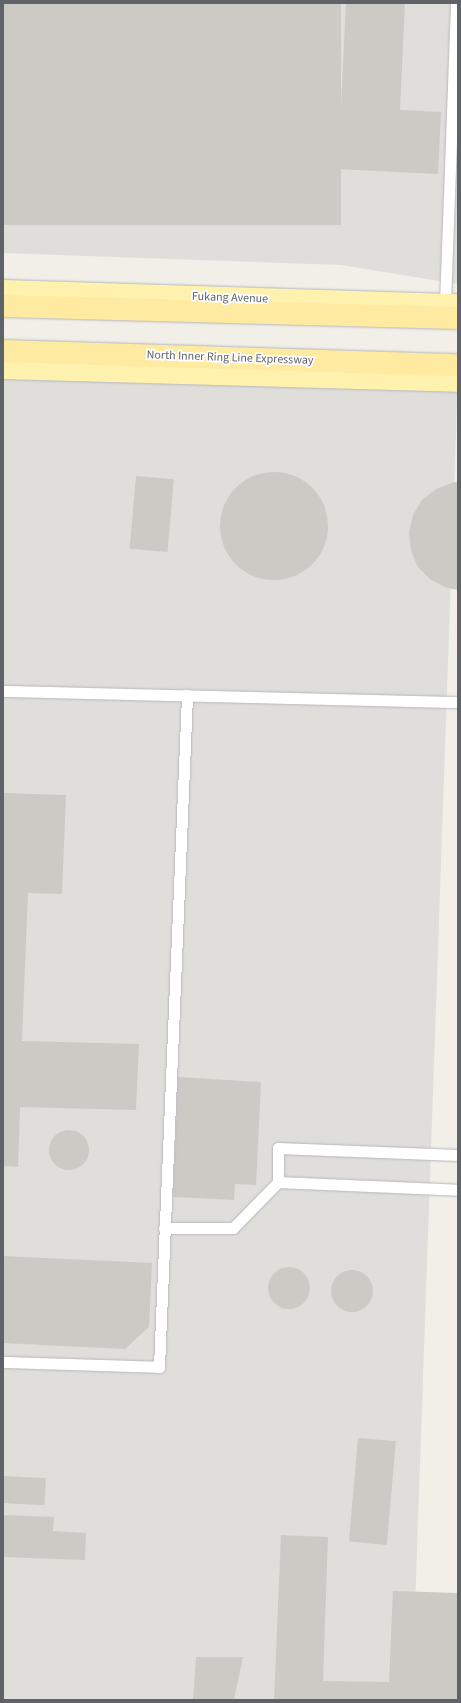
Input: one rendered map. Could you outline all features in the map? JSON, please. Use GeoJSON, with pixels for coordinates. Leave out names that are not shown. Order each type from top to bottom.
{"type":"FeatureCollection","features":[{"type":"Feature","properties":{"kind":"highway"},"geometry":{"type":"LineString","coordinates":[[3,306],[454,309]]}},
{"type":"Feature","properties":{"kind":"highway","name":"North Inner Ring Line Expressway"},"geometry":{"type":"LineString","coordinates":[[3,351],[458,365]]}},
{"type":"Feature","properties":{"kind":"main road","name":"Fukang Avenue"},"geometry":{"type":"LineString","coordinates":[[3,291],[454,309]]}},
{"type":"Feature","properties":{"kind":"main road"},"geometry":{"type":"LineString","coordinates":[[3,368],[458,381]]}},
{"type":"Feature","properties":{"kind":"lane"},"geometry":{"type":"LineString","coordinates":[[454,309],[456,3]]}},
{"type":"Feature","properties":{"kind":"lane"},"geometry":{"type":"LineString","coordinates":[[3,691],[458,702]]}},
{"type":"Feature","properties":{"kind":"lane"},"geometry":{"type":"LineString","coordinates":[[3,1362],[158,1367],[187,695]]}},
{"type":"Feature","properties":{"kind":"lane"},"geometry":{"type":"LineString","coordinates":[[164,1228],[233,1228],[278,1182],[278,1148],[458,1155]]}},
{"type":"Feature","properties":{"kind":"lane"},"geometry":{"type":"LineString","coordinates":[[278,1182],[458,1190]]}},
{"type":"Feature","properties":{"kind":"shaded area"},"geometry":{"type":"Polygon","coordinates":[[[3,3],[458,3],[458,284],[341,265],[3,253],[3,3]]]}},
{"type":"Feature","properties":{"kind":"shaded area"},"geometry":{"type":"Polygon","coordinates":[[[3,368],[458,384],[412,1700],[3,1700],[3,368]]]}},
{"type":"Feature","properties":{"kind":"building"},"geometry":{"type":"Polygon","coordinates":[[[3,3],[341,3],[341,225],[3,225],[3,3]]]}},
{"type":"Feature","properties":{"kind":"building"},"geometry":{"type":"Polygon","coordinates":[[[346,3],[405,3],[400,110],[441,112],[438,174],[338,169],[346,3]]]}},
{"type":"Feature","properties":{"kind":"building"},"geometry":{"type":"Polygon","coordinates":[[[274,472],[295,476],[313,487],[324,505],[328,526],[324,547],[313,565],[295,576],[274,580],[253,576],[235,565],[224,547],[220,526],[224,505],[235,487],[253,476],[274,472]]]}},
{"type":"Feature","properties":{"kind":"building"},"geometry":{"type":"Polygon","coordinates":[[[136,476],[174,479],[167,552],[130,549],[136,476]]]}},
{"type":"Feature","properties":{"kind":"building"},"geometry":{"type":"Polygon","coordinates":[[[454,482],[458,482],[458,590],[447,588],[431,580],[418,567],[411,551],[409,533],[413,515],[422,500],[436,489],[454,482]]]}},
{"type":"Feature","properties":{"kind":"building"},"geometry":{"type":"Polygon","coordinates":[[[3,793],[66,795],[62,894],[28,893],[22,1041],[139,1044],[136,1110],[20,1107],[18,1167],[3,1166],[3,793]]]}},
{"type":"Feature","properties":{"kind":"building"},"geometry":{"type":"Polygon","coordinates":[[[178,1077],[261,1082],[256,1185],[235,1184],[234,1200],[173,1197],[178,1077]]]}},
{"type":"Feature","properties":{"kind":"building"},"geometry":{"type":"Polygon","coordinates":[[[69,1130],[80,1133],[86,1139],[89,1150],[86,1161],[80,1167],[69,1170],[58,1167],[52,1161],[49,1150],[52,1139],[58,1133],[69,1130]]]}},
{"type":"Feature","properties":{"kind":"building"},"geometry":{"type":"Polygon","coordinates":[[[3,1256],[152,1263],[149,1327],[125,1349],[3,1343],[3,1256]]]}},
{"type":"Feature","properties":{"kind":"building"},"geometry":{"type":"Polygon","coordinates":[[[285,1267],[293,1267],[304,1273],[310,1284],[310,1292],[304,1303],[293,1309],[285,1309],[274,1303],[268,1292],[268,1284],[274,1273],[285,1267]]]}},
{"type":"Feature","properties":{"kind":"building"},"geometry":{"type":"Polygon","coordinates":[[[348,1270],[356,1270],[367,1276],[373,1287],[373,1295],[367,1306],[356,1312],[348,1312],[337,1306],[331,1295],[331,1287],[337,1276],[348,1270]]]}},
{"type":"Feature","properties":{"kind":"building"},"geometry":{"type":"Polygon","coordinates":[[[358,1438],[396,1441],[387,1545],[349,1542],[358,1438]]]}},
{"type":"Feature","properties":{"kind":"building"},"geometry":{"type":"Polygon","coordinates":[[[3,1476],[46,1478],[45,1505],[3,1503],[3,1476]]]}},
{"type":"Feature","properties":{"kind":"building"},"geometry":{"type":"Polygon","coordinates":[[[3,1515],[54,1517],[53,1531],[86,1533],[85,1560],[3,1557],[3,1515]]]}},
{"type":"Feature","properties":{"kind":"building"},"geometry":{"type":"Polygon","coordinates":[[[281,1535],[328,1537],[323,1681],[389,1682],[393,1591],[458,1593],[458,1700],[274,1700],[281,1535]]]}},
{"type":"Feature","properties":{"kind":"building"},"geometry":{"type":"Polygon","coordinates":[[[196,1657],[243,1657],[234,1700],[193,1700],[196,1657]]]}}]}
